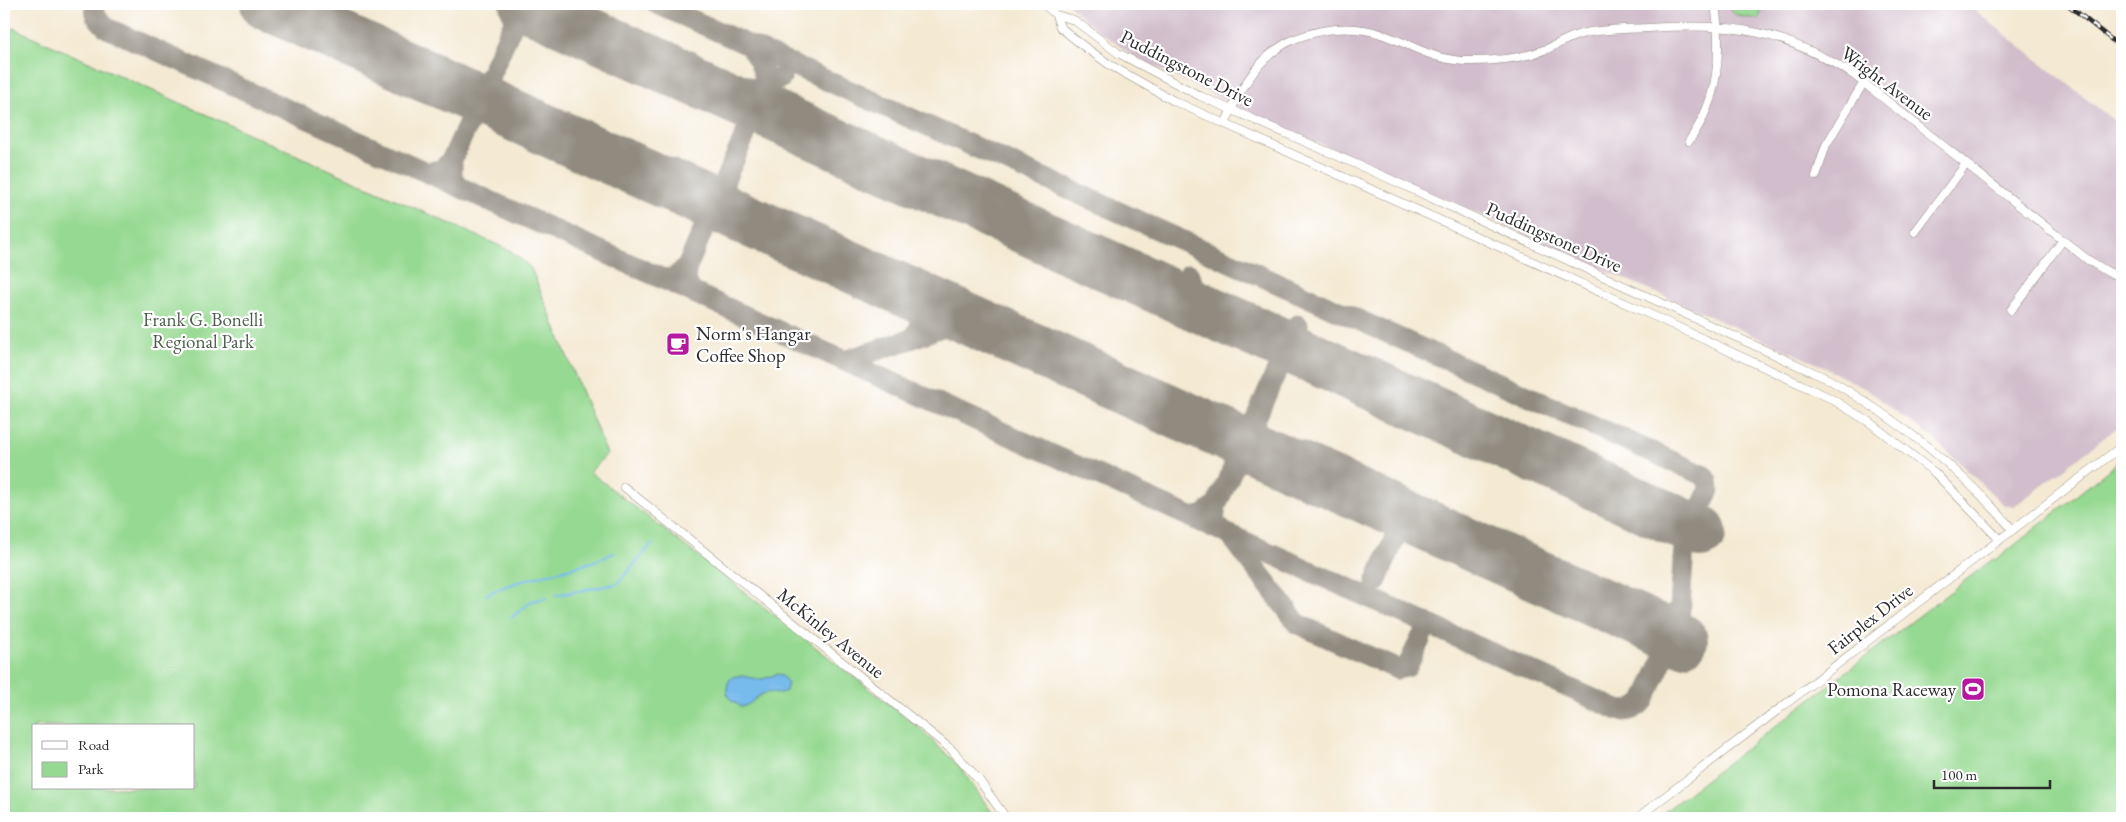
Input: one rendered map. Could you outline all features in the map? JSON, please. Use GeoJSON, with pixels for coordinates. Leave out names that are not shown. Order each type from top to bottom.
{"type":"FeatureCollection","features":[{"type":"Feature","properties":{"kind":"street","name":"Puddingstone Drive"},"geometry":{"type":"LineString","coordinates":[[1044,4],[1056,15],[1074,20],[1118,53],[1143,68],[1231,110],[1381,175],[1830,380],[1881,410],[1914,435],[1950,466],[2013,530]]}},
{"type":"Feature","properties":{"kind":"street"},"geometry":{"type":"LineString","coordinates":[[1689,141],[1700,126],[1718,74],[1718,26],[1715,4]]}},
{"type":"Feature","properties":{"kind":"street","name":"Puddingstone Drive"},"geometry":{"type":"LineString","coordinates":[[1056,15],[1060,27],[1110,65],[1174,101],[1658,318],[1830,398],[1869,422],[1934,473],[2000,540]]}},
{"type":"Feature","properties":{"kind":"street","name":"Wright Avenue"},"geometry":{"type":"LineString","coordinates":[[1225,124],[1244,84],[1274,51],[1304,35],[1326,30],[1367,31],[1382,34],[1426,54],[1456,61],[1474,62],[1528,55],[1586,33],[1628,29],[1718,26],[1760,32],[1789,41],[1820,54],[1864,82],[2088,260],[2108,272],[2122,277]]}},
{"type":"Feature","properties":{"kind":"street"},"geometry":{"type":"LineString","coordinates":[[1816,176],[1826,145],[1864,82]]}},
{"type":"Feature","properties":{"kind":"street"},"geometry":{"type":"LineString","coordinates":[[1915,232],[1966,164]]}},
{"type":"Feature","properties":{"kind":"street"},"geometry":{"type":"LineString","coordinates":[[2011,310],[2064,240]]}},
{"type":"Feature","properties":{"kind":"street","name":"Fairplex Drive"},"geometry":{"type":"LineString","coordinates":[[1637,818],[2122,446]]}},
{"type":"Feature","properties":{"kind":"street","name":"McKinley Avenue"},"geometry":{"type":"LineString","coordinates":[[624,487],[952,750],[979,780],[1006,818]]}},
{"type":"Feature","properties":{"kind":"shaded area"},"geometry":{"type":"Polygon","coordinates":[[[1068,4],[1967,4],[2122,127],[2122,424],[2020,502],[2013,506],[2004,505],[1933,438],[1866,389],[1818,364],[1261,118],[1135,57],[1093,27],[1068,4]]]}},
{"type":"Feature","properties":{"kind":"green space"},"geometry":{"type":"Polygon","coordinates":[[[1729,4],[1763,4],[1759,19],[1736,14],[1730,9],[1729,4]]]}},
{"type":"Feature","properties":{"kind":"green space","name":"Frank G. Bonelli Regional Park"},"geometry":{"type":"Polygon","coordinates":[[[4,24],[511,251],[531,268],[607,454],[590,472],[917,726],[959,766],[996,818],[4,818],[4,24]]]}},
{"type":"Feature","properties":{"kind":"green space","name":"Pomona Raceway"},"geometry":{"type":"Polygon","coordinates":[[[2122,459],[2122,818],[1656,818],[1993,559],[1996,560],[2122,459]]]}},
{"type":"Feature","properties":{"kind":"water"},"geometry":{"type":"Polygon","coordinates":[[[777,674],[781,675],[788,683],[786,691],[763,694],[741,707],[731,700],[727,693],[730,679],[734,677],[761,679],[777,674]]]}},
{"type":"Feature","properties":{"kind":"waterway"},"geometry":{"type":"LineString","coordinates":[[556,595],[617,584],[652,544]]}},
{"type":"Feature","properties":{"kind":"waterway"},"geometry":{"type":"LineString","coordinates":[[486,595],[517,582],[582,565],[614,553]]}},
{"type":"Feature","properties":{"kind":"waterway"},"geometry":{"type":"LineString","coordinates":[[512,617],[532,601],[546,598]]}},
{"type":"Feature","properties":{"kind":"taxiway"},"geometry":{"type":"LineString","coordinates":[[94,4],[96,16],[107,28],[1618,710],[1626,711],[1632,709],[1644,701],[1679,624],[1684,545],[1709,490],[1708,481],[1703,475],[657,4]]}},
{"type":"Feature","properties":{"kind":"taxiway"},"geometry":{"type":"LineString","coordinates":[[490,75],[522,4]]}},
{"type":"Feature","properties":{"kind":"taxiway"},"geometry":{"type":"LineString","coordinates":[[749,46],[758,59],[781,115],[788,122]]}},
{"type":"Feature","properties":{"kind":"taxiway"},"geometry":{"type":"LineString","coordinates":[[490,75],[489,90],[495,102],[502,110],[483,112],[469,122],[468,104],[459,91],[478,87],[490,75]]}},
{"type":"Feature","properties":{"kind":"taxiway"},"geometry":{"type":"LineString","coordinates":[[726,94],[746,92],[781,78]]}},
{"type":"Feature","properties":{"kind":"taxiway"},"geometry":{"type":"LineString","coordinates":[[731,96],[745,111],[748,125],[747,131],[762,120],[773,119],[792,123]]}},
{"type":"Feature","properties":{"kind":"taxiway"},"geometry":{"type":"LineString","coordinates":[[452,159],[469,122]]}},
{"type":"Feature","properties":{"kind":"taxiway"},"geometry":{"type":"LineString","coordinates":[[724,182],[747,131]]}},
{"type":"Feature","properties":{"kind":"taxiway"},"geometry":{"type":"LineString","coordinates":[[428,173],[443,169],[452,159],[452,176],[458,186]]}},
{"type":"Feature","properties":{"kind":"taxiway"},"geometry":{"type":"LineString","coordinates":[[687,193],[707,193],[716,189],[724,182],[725,202],[738,216]]}},
{"type":"Feature","properties":{"kind":"taxiway"},"geometry":{"type":"LineString","coordinates":[[687,193],[700,208],[704,228],[717,217],[738,216]]}},
{"type":"Feature","properties":{"kind":"taxiway"},"geometry":{"type":"LineString","coordinates":[[687,267],[704,228]]}},
{"type":"Feature","properties":{"kind":"taxiway"},"geometry":{"type":"LineString","coordinates":[[665,279],[675,277],[687,267],[685,278],[691,291]]}},
{"type":"Feature","properties":{"kind":"taxiway"},"geometry":{"type":"LineString","coordinates":[[1167,291],[1181,290],[1187,283],[1189,274],[1198,296],[1216,314]]}},
{"type":"Feature","properties":{"kind":"taxiway"},"geometry":{"type":"LineString","coordinates":[[909,292],[921,309],[922,314],[921,325],[913,338],[957,321],[982,325]]}},
{"type":"Feature","properties":{"kind":"taxiway"},"geometry":{"type":"LineString","coordinates":[[1266,336],[1283,336],[1298,325],[1299,339],[1310,356]]}},
{"type":"Feature","properties":{"kind":"taxiway"},"geometry":{"type":"LineString","coordinates":[[1266,336],[1278,351],[1278,368],[1295,357],[1310,356]]}},
{"type":"Feature","properties":{"kind":"taxiway"},"geometry":{"type":"LineString","coordinates":[[845,361],[913,338]]}},
{"type":"Feature","properties":{"kind":"taxiway"},"geometry":{"type":"LineString","coordinates":[[1255,420],[1278,368]]}},
{"type":"Feature","properties":{"kind":"taxiway"},"geometry":{"type":"LineString","coordinates":[[1226,435],[1245,430],[1255,420],[1255,434],[1261,450]]}},
{"type":"Feature","properties":{"kind":"taxiway"},"geometry":{"type":"LineString","coordinates":[[1223,433],[1233,448],[1234,466],[1243,458],[1264,452]]}},
{"type":"Feature","properties":{"kind":"taxiway"},"geometry":{"type":"LineString","coordinates":[[1216,506],[1234,466]]}},
{"type":"Feature","properties":{"kind":"taxiway"},"geometry":{"type":"LineString","coordinates":[[1193,518],[1204,515],[1216,506],[1214,521],[1221,531]]}},
{"type":"Feature","properties":{"kind":"taxiway"},"geometry":{"type":"LineString","coordinates":[[1384,506],[1393,518],[1395,538],[1410,526],[1422,523]]}},
{"type":"Feature","properties":{"kind":"taxiway"},"geometry":{"type":"LineString","coordinates":[[1376,582],[1395,538]]}},
{"type":"Feature","properties":{"kind":"taxiway"},"geometry":{"type":"LineString","coordinates":[[1234,540],[1298,624],[1397,669],[1407,667],[1421,638]]}},
{"type":"Feature","properties":{"kind":"taxiway"},"geometry":{"type":"LineString","coordinates":[[1655,628],[1673,618],[1681,605]]}},
{"type":"Feature","properties":{"kind":"runway"},"geometry":{"type":"LineString","coordinates":[[266,4],[1682,640]]}},
{"type":"Feature","properties":{"kind":"runway"},"geometry":{"type":"LineString","coordinates":[[525,4],[1701,532]]}},
{"type":"Feature","properties":{"kind":"railway"},"geometry":{"type":"LineString","coordinates":[[2067,4],[2122,48]]}},
{"type":"Feature","properties":{"kind":"place","name":"Norm's Hangar Coffee Shop"},"geometry":{"type":"Point","coordinates":[678,344]}},
{"type":"Feature","properties":{"kind":"place","name":"Pomona Raceway"},"geometry":{"type":"Point","coordinates":[1973,689]}}]}
